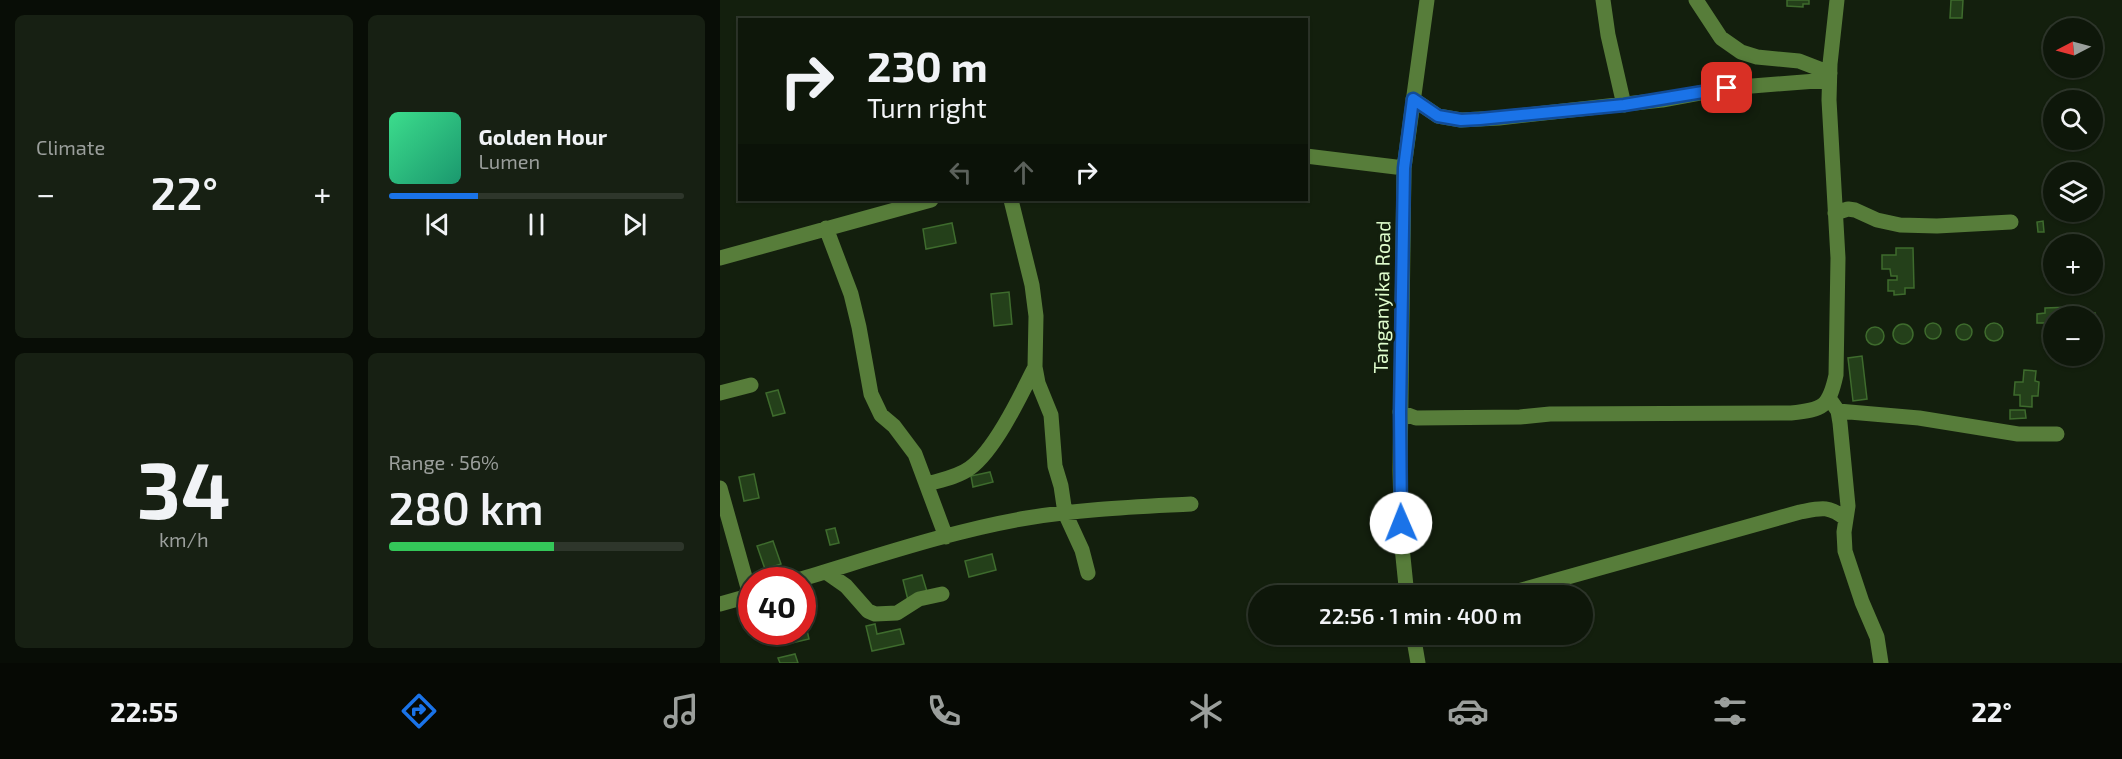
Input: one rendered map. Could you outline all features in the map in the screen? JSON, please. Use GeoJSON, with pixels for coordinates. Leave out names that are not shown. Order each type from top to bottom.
{"type":"FeatureCollection","features":[{"type":"Feature","properties":{"kind":"street","name":"Tanganyika Road"},"geometry":{"type":"LineString","coordinates":[[1406,585],[1402,547],[1400,412],[1404,168],[1427,0]]}},
{"type":"Feature","properties":{"kind":"street"},"geometry":{"type":"LineString","coordinates":[[1603,0],[1608,35],[1624,105]]}},
{"type":"Feature","properties":{"kind":"street"},"geometry":{"type":"LineString","coordinates":[[1696,0],[1714,30],[1728,44],[1741,52],[1766,59],[1799,60],[1829,77]]}},
{"type":"Feature","properties":{"kind":"street"},"geometry":{"type":"LineString","coordinates":[[1836,0],[1829,77],[1829,118],[1838,258],[1834,404],[1848,506],[1844,532],[1845,550],[1862,602],[1877,637],[1881,663]]}},
{"type":"Feature","properties":{"kind":"street"},"geometry":{"type":"LineString","coordinates":[[1413,99],[1438,116],[1461,120],[1499,118],[1624,105],[1727,88],[1829,77]]}},
{"type":"Feature","properties":{"kind":"street"},"geometry":{"type":"LineString","coordinates":[[1308,156],[1404,168]]}},
{"type":"Feature","properties":{"kind":"street"},"geometry":{"type":"LineString","coordinates":[[720,258],[927,201]]}},
{"type":"Feature","properties":{"kind":"street"},"geometry":{"type":"LineString","coordinates":[[1011,201],[1032,285],[1036,316],[1035,367],[1038,383],[1051,415],[1055,466],[1065,513],[1078,540],[1088,573]]}},
{"type":"Feature","properties":{"kind":"street"},"geometry":{"type":"LineString","coordinates":[[1835,213],[1848,209],[1855,210],[1877,220],[1900,225],[1937,226],[2011,222]]}},
{"type":"Feature","properties":{"kind":"street"},"geometry":{"type":"LineString","coordinates":[[826,228],[851,294],[871,394],[880,415],[894,426],[915,454],[946,537]]}},
{"type":"Feature","properties":{"kind":"street"},"geometry":{"type":"LineString","coordinates":[[927,484],[970,468],[987,450],[1035,367]]}},
{"type":"Feature","properties":{"kind":"street"},"geometry":{"type":"LineString","coordinates":[[720,393],[751,385]]}},
{"type":"Feature","properties":{"kind":"street"},"geometry":{"type":"LineString","coordinates":[[1400,412],[1416,418],[1520,417],[1550,414],[1791,413],[1814,411],[1834,404],[2018,434],[2057,434]]}},
{"type":"Feature","properties":{"kind":"street"},"geometry":{"type":"LineString","coordinates":[[720,488],[743,567]]}},
{"type":"Feature","properties":{"kind":"street"},"geometry":{"type":"LineString","coordinates":[[816,575],[946,537],[1017,520],[1065,513],[1191,504]]}},
{"type":"Feature","properties":{"kind":"street"},"geometry":{"type":"LineString","coordinates":[[1539,585],[1822,507],[1835,511],[1846,519]]}},
{"type":"Feature","properties":{"kind":"street"},"geometry":{"type":"LineString","coordinates":[[826,572],[846,586],[868,611],[875,614],[897,613],[919,600],[942,594]]}},
{"type":"Feature","properties":{"kind":"street"},"geometry":{"type":"LineString","coordinates":[[720,604],[738,599]]}},
{"type":"Feature","properties":{"kind":"street"},"geometry":{"type":"LineString","coordinates":[[1413,645],[1414,662]]}},
{"type":"Feature","properties":{"kind":"building"},"geometry":{"type":"Polygon","coordinates":[[[1787,0],[1809,0],[1809,4],[1803,4],[1803,7],[1787,6],[1787,0]]]}},
{"type":"Feature","properties":{"kind":"building"},"geometry":{"type":"Polygon","coordinates":[[[1951,0],[1963,0],[1962,18],[1950,18],[1951,0]]]}},
{"type":"Feature","properties":{"kind":"building"},"geometry":{"type":"Polygon","coordinates":[[[2043,221],[2044,232],[2038,232],[2037,222],[2043,221]]]}},
{"type":"Feature","properties":{"kind":"building"},"geometry":{"type":"Polygon","coordinates":[[[952,223],[956,243],[926,249],[923,229],[952,223]]]}},
{"type":"Feature","properties":{"kind":"building"},"geometry":{"type":"Polygon","coordinates":[[[1896,248],[1913,248],[1914,288],[1905,288],[1905,294],[1894,295],[1894,291],[1888,291],[1888,280],[1897,280],[1897,276],[1891,276],[1890,269],[1882,269],[1882,255],[1896,255],[1896,248]]]}},
{"type":"Feature","properties":{"kind":"building"},"geometry":{"type":"Polygon","coordinates":[[[1009,292],[1012,324],[994,326],[991,294],[1009,292]]]}},
{"type":"Feature","properties":{"kind":"building"},"geometry":{"type":"Polygon","coordinates":[[[2043,313],[2043,323],[2037,323],[2037,314],[2043,313]]]}},
{"type":"Feature","properties":{"kind":"building"},"geometry":{"type":"Polygon","coordinates":[[[1933,323],[1941,331],[1933,339],[1925,331],[1933,323]]]}},
{"type":"Feature","properties":{"kind":"building"},"geometry":{"type":"Polygon","coordinates":[[[1994,323],[2000,326],[2003,332],[2000,338],[1994,341],[1988,338],[1985,332],[1988,326],[1994,323]]]}},
{"type":"Feature","properties":{"kind":"building"},"geometry":{"type":"Polygon","coordinates":[[[1903,324],[1910,327],[1913,334],[1910,341],[1903,344],[1896,341],[1893,334],[1896,327],[1903,324]]]}},
{"type":"Feature","properties":{"kind":"building"},"geometry":{"type":"Polygon","coordinates":[[[1961,324],[1967,324],[1972,332],[1970,338],[1961,340],[1956,335],[1956,329],[1961,324]]]}},
{"type":"Feature","properties":{"kind":"building"},"geometry":{"type":"Polygon","coordinates":[[[1875,327],[1881,330],[1884,336],[1881,342],[1875,345],[1869,342],[1866,336],[1869,330],[1875,327]]]}},
{"type":"Feature","properties":{"kind":"building"},"geometry":{"type":"Polygon","coordinates":[[[1862,356],[1867,399],[1853,401],[1848,358],[1862,356]]]}},
{"type":"Feature","properties":{"kind":"building"},"geometry":{"type":"Polygon","coordinates":[[[2024,370],[2036,371],[2035,381],[2039,382],[2038,396],[2032,396],[2032,407],[2020,406],[2020,395],[2014,395],[2015,382],[2023,382],[2024,370]]]}},
{"type":"Feature","properties":{"kind":"building"},"geometry":{"type":"Polygon","coordinates":[[[778,390],[785,413],[773,416],[766,393],[778,390]]]}},
{"type":"Feature","properties":{"kind":"building"},"geometry":{"type":"Polygon","coordinates":[[[2010,410],[2025,410],[2026,418],[2010,419],[2010,410]]]}},
{"type":"Feature","properties":{"kind":"building"},"geometry":{"type":"Polygon","coordinates":[[[990,472],[993,482],[973,487],[971,476],[990,472]]]}},
{"type":"Feature","properties":{"kind":"building"},"geometry":{"type":"Polygon","coordinates":[[[754,474],[759,498],[744,501],[739,477],[754,474]]]}},
{"type":"Feature","properties":{"kind":"building"},"geometry":{"type":"Polygon","coordinates":[[[835,528],[839,543],[830,545],[826,530],[835,528]]]}},
{"type":"Feature","properties":{"kind":"building"},"geometry":{"type":"Polygon","coordinates":[[[773,541],[781,564],[764,567],[757,546],[773,541]]]}},
{"type":"Feature","properties":{"kind":"building"},"geometry":{"type":"Polygon","coordinates":[[[992,554],[996,570],[969,577],[965,561],[992,554]]]}},
{"type":"Feature","properties":{"kind":"building"},"geometry":{"type":"Polygon","coordinates":[[[922,575],[928,595],[908,600],[903,580],[922,575]]]}},
{"type":"Feature","properties":{"kind":"building"},"geometry":{"type":"Polygon","coordinates":[[[875,624],[877,634],[900,629],[904,644],[872,651],[866,626],[875,624]]]}},
{"type":"Feature","properties":{"kind":"building"},"geometry":{"type":"Polygon","coordinates":[[[795,654],[798,663],[780,663],[778,658],[795,654]]]}},
{"type":"Feature","properties":{"kind":"route"},"geometry":{"type":"LineString","coordinates":[[1401,523],[1400,412],[1404,168],[1413,99],[1438,116],[1461,120],[1624,105],[1727,88]]}}]}
